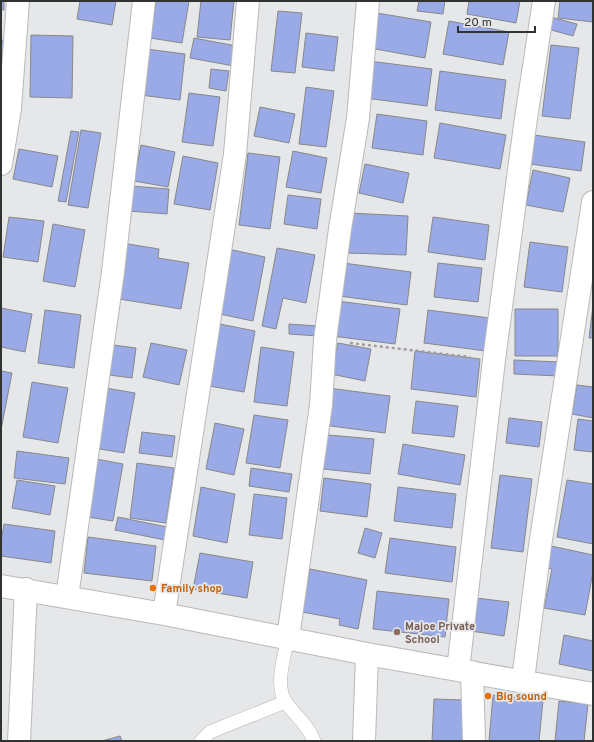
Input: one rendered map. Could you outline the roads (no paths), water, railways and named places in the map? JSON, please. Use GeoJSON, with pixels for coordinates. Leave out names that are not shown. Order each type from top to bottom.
{"type":"FeatureCollection","features":[{"type":"Feature","properties":{"kind":"street"},"geometry":{"type":"LineString","coordinates":[[1,164],[10,108],[18,1]]}},
{"type":"Feature","properties":{"kind":"street"},"geometry":{"type":"LineString","coordinates":[[67,597],[113,272],[144,1]]}},
{"type":"Feature","properties":{"kind":"street"},"geometry":{"type":"LineString","coordinates":[[164,614],[235,154],[248,1]]}},
{"type":"Feature","properties":{"kind":"street"},"geometry":{"type":"LineString","coordinates":[[288,638],[321,405],[325,340],[340,229],[358,118],[368,1]]}},
{"type":"Feature","properties":{"kind":"street"},"geometry":{"type":"LineString","coordinates":[[474,741],[465,671],[494,360],[524,125],[544,1]]}},
{"type":"Feature","properties":{"kind":"street"},"geometry":{"type":"LineString","coordinates":[[523,680],[541,538],[593,202]]}},
{"type":"Feature","properties":{"kind":"street"},"geometry":{"type":"LineString","coordinates":[[1,586],[26,589],[164,614],[367,654],[523,680],[593,694]]}},
{"type":"Feature","properties":{"kind":"street"},"geometry":{"type":"LineString","coordinates":[[19,741],[26,589]]}},
{"type":"Feature","properties":{"kind":"street"},"geometry":{"type":"LineString","coordinates":[[364,741],[367,654]]}},
{"type":"Feature","properties":{"kind":"lane"},"geometry":{"type":"LineString","coordinates":[[288,638],[280,685],[285,702],[311,733],[314,741]]}},
{"type":"Feature","properties":{"kind":"lane"},"geometry":{"type":"LineString","coordinates":[[201,741],[210,732],[285,702]]}},
{"type":"Feature","properties":{"kind":"place","name":"Family shop"},"geometry":{"type":"Point","coordinates":[153,588]}},
{"type":"Feature","properties":{"kind":"place","name":"Majoe Private School"},"geometry":{"type":"Point","coordinates":[397,632]}},
{"type":"Feature","properties":{"kind":"place","name":"Big sound"},"geometry":{"type":"Point","coordinates":[488,696]}}]}
